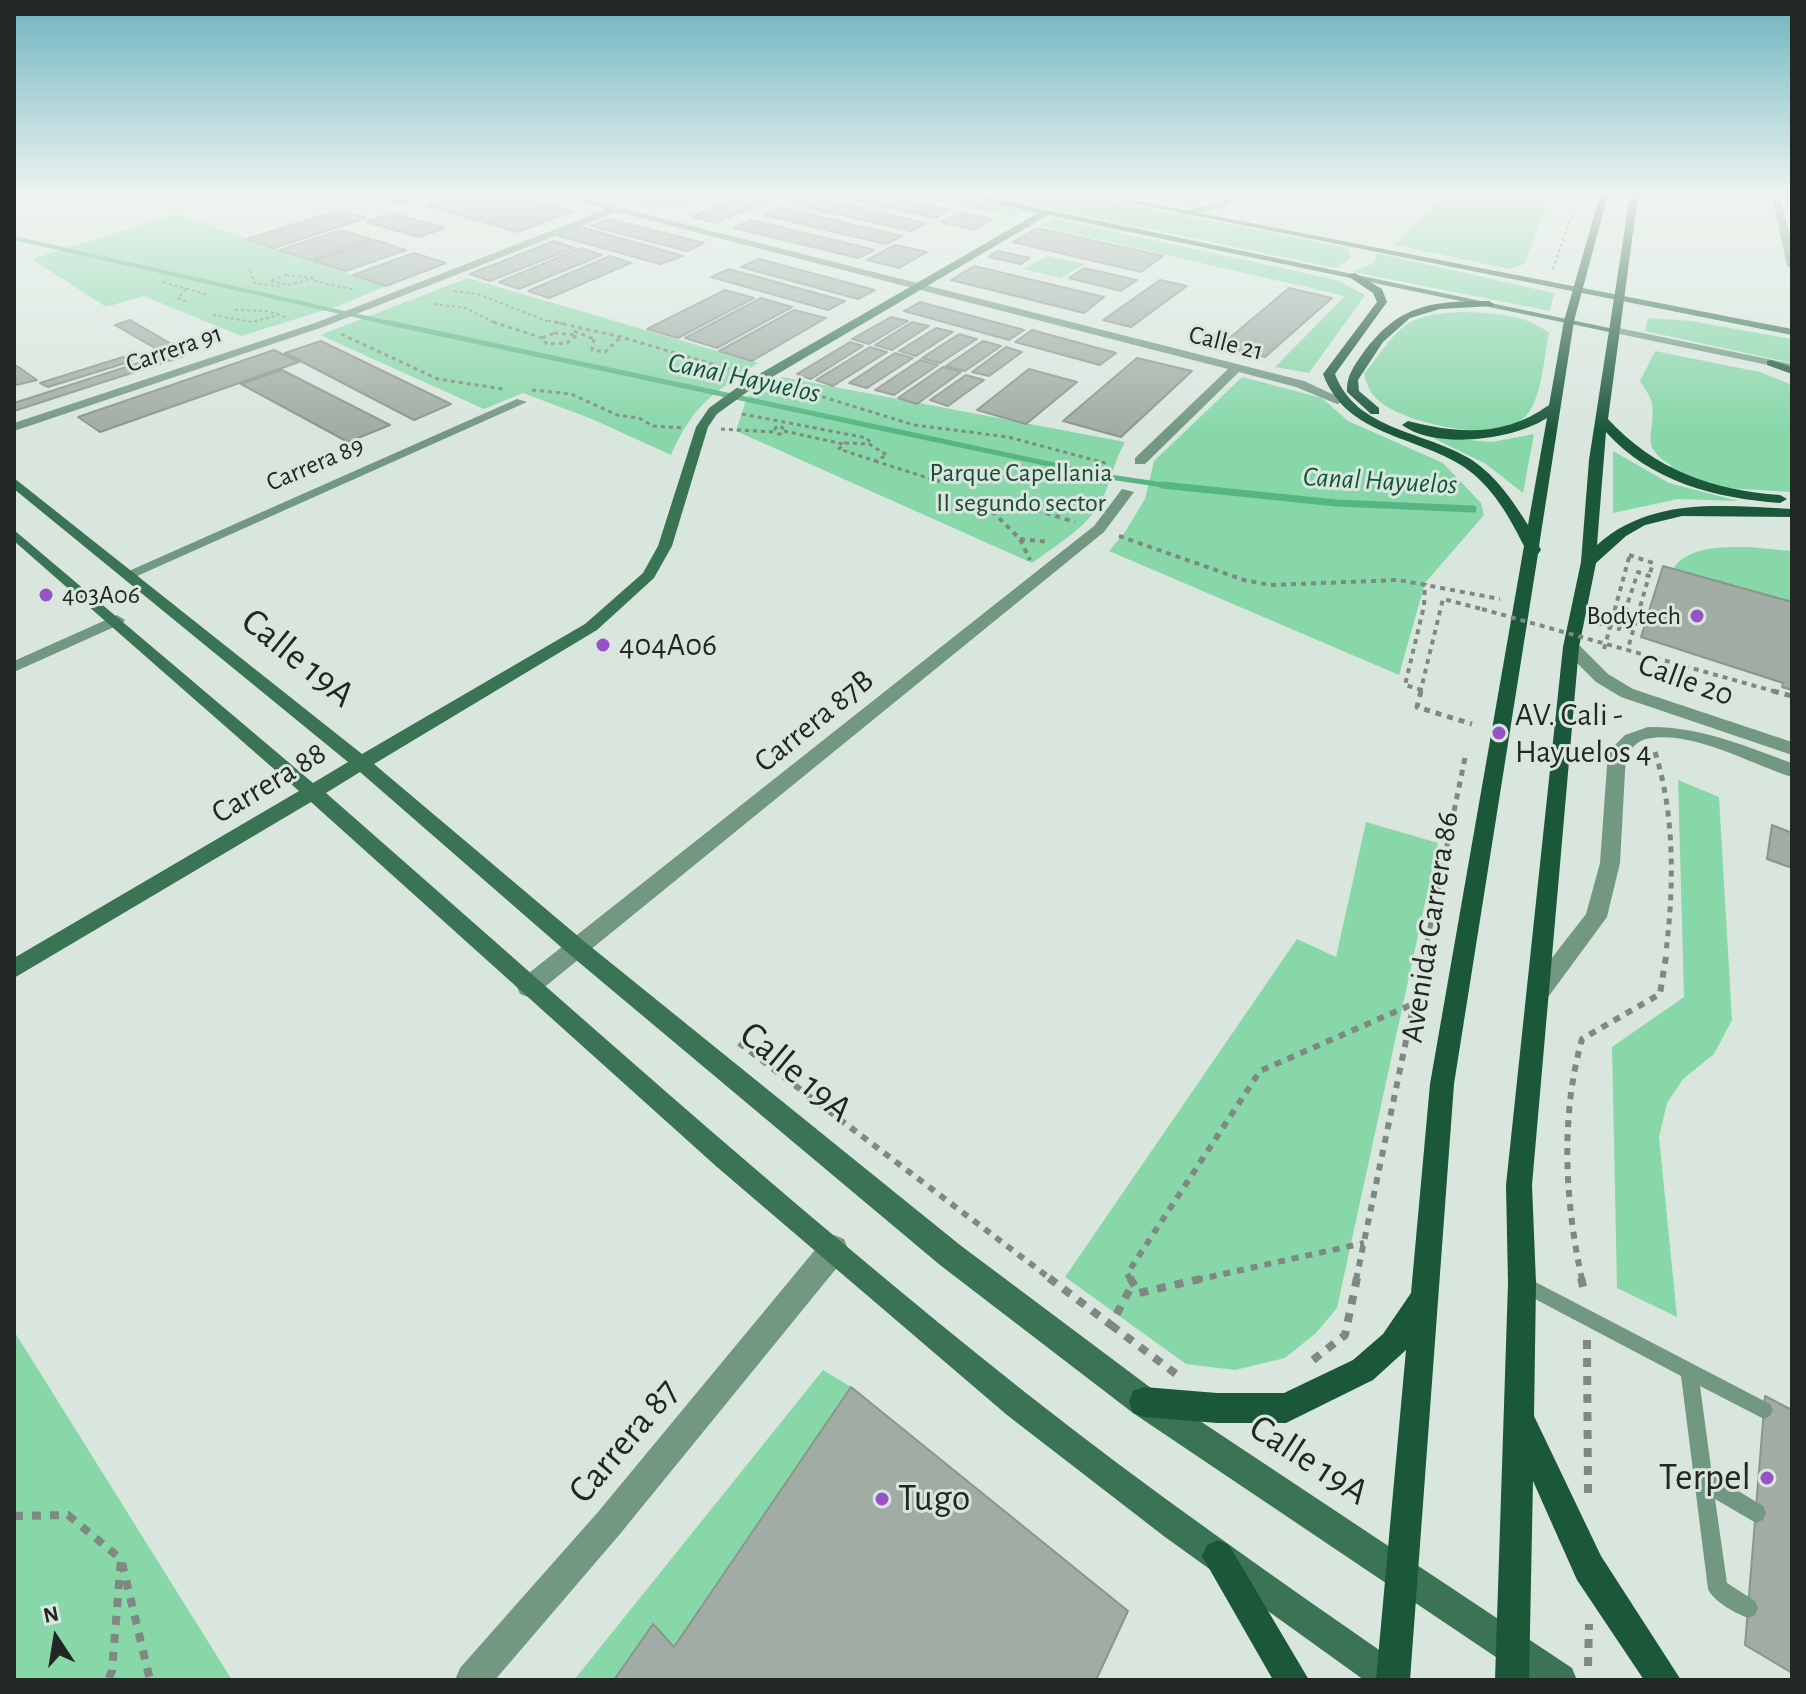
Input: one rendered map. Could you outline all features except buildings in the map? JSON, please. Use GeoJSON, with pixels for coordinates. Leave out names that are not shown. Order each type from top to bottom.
{"type":"FeatureCollection","features":[{"type":"Feature","properties":{"kind":"main road"},"geometry":{"type":"LineString","coordinates":[[1362,274],[1378,291],[1382,302],[1329,374],[1333,392],[1373,423],[1470,465],[1505,499],[1534,550]]}},
{"type":"Feature","properties":{"kind":"main road","name":"Avenida Carrera 86"},"geometry":{"type":"LineString","coordinates":[[1393,1680],[1442,1084],[1534,550],[1569,321],[1583,274]]}},
{"type":"Feature","properties":{"kind":"main road"},"geometry":{"type":"LineString","coordinates":[[1513,1664],[1522,1283],[1519,1185],[1571,647],[1589,562],[1602,420],[1622,274]]}},
{"type":"Feature","properties":{"kind":"main road"},"geometry":{"type":"LineString","coordinates":[[1489,304],[1447,305],[1408,312],[1365,358],[1352,380],[1353,392],[1364,403],[1391,419],[1451,434],[1515,431],[1542,417],[1555,406]]}},
{"type":"Feature","properties":{"kind":"main road"},"geometry":{"type":"LineString","coordinates":[[1771,363],[1792,369]]}},
{"type":"Feature","properties":{"kind":"main road"},"geometry":{"type":"LineString","coordinates":[[1602,420],[1629,450],[1670,475],[1728,493],[1792,500]]}},
{"type":"Feature","properties":{"kind":"main road"},"geometry":{"type":"LineString","coordinates":[[1589,562],[1620,533],[1661,516],[1714,509],[1792,513]]}},
{"type":"Feature","properties":{"kind":"main road"},"geometry":{"type":"LineString","coordinates":[[1144,1402],[1217,1408],[1286,1408],[1363,1370],[1393,1344],[1423,1300]]}},
{"type":"Feature","properties":{"kind":"main road"},"geometry":{"type":"LineString","coordinates":[[1519,1417],[1589,1568],[1664,1680]]}},
{"type":"Feature","properties":{"kind":"main road"},"geometry":{"type":"LineString","coordinates":[[1218,1556],[1292,1680]]}},
{"type":"Feature","properties":{"kind":"street","name":"Carrera 91"},"geometry":{"type":"LineString","coordinates":[[14,427],[319,325],[339,318],[371,299],[451,274]]}},
{"type":"Feature","properties":{"kind":"street","name":"Calle 21"},"geometry":{"type":"LineString","coordinates":[[863,274],[1276,378],[1320,390],[1341,401]]}},
{"type":"Feature","properties":{"kind":"street","name":"Carrera 88"},"geometry":{"type":"LineString","coordinates":[[14,969],[591,627],[633,593],[649,575],[665,546],[702,427],[713,411],[726,399],[940,274]]}},
{"type":"Feature","properties":{"kind":"street"},"geometry":{"type":"LineString","coordinates":[[1381,274],[1489,304],[1569,321],[1615,321],[1674,313],[1792,333]]}},
{"type":"Feature","properties":{"kind":"street"},"geometry":{"type":"LineString","coordinates":[[1502,274],[1792,333]]}},
{"type":"Feature","properties":{"kind":"street"},"geometry":{"type":"LineString","coordinates":[[1615,321],[1771,363]]}},
{"type":"Feature","properties":{"kind":"street"},"geometry":{"type":"LineString","coordinates":[[1140,461],[1236,368]]}},
{"type":"Feature","properties":{"kind":"street","name":"Calle 21"},"geometry":{"type":"LineString","coordinates":[[1276,378],[1307,379],[1329,374]]}},
{"type":"Feature","properties":{"kind":"street","name":"Carrera 89"},"geometry":{"type":"LineString","coordinates":[[130,574],[521,402]]}},
{"type":"Feature","properties":{"kind":"street","name":"Calle 19A"},"geometry":{"type":"LineString","coordinates":[[14,482],[361,763],[577,948],[950,1255],[1144,1402],[1404,1573],[1513,1664],[1560,1680]]}},
{"type":"Feature","properties":{"kind":"street","name":"Carrera 87B"},"geometry":{"type":"LineString","coordinates":[[528,987],[1099,529],[1127,492]]}},
{"type":"Feature","properties":{"kind":"street"},"geometry":{"type":"LineString","coordinates":[[14,534],[314,791],[528,987],[978,1372],[1218,1556],[1393,1680]]}},
{"type":"Feature","properties":{"kind":"street"},"geometry":{"type":"LineString","coordinates":[[14,667],[117,620]]}},
{"type":"Feature","properties":{"kind":"street","name":"Calle 20"},"geometry":{"type":"LineString","coordinates":[[1571,647],[1602,678],[1627,693],[1792,749]]}},
{"type":"Feature","properties":{"kind":"street","name":"Calle 20"},"geometry":{"type":"LineString","coordinates":[[1538,993],[1596,917],[1610,863],[1617,752],[1631,739],[1646,733],[1707,741],[1792,770]]}},
{"type":"Feature","properties":{"kind":"street","name":"Carrera 87"},"geometry":{"type":"LineString","coordinates":[[472,1680],[609,1523],[834,1249]]}},
{"type":"Feature","properties":{"kind":"lane"},"geometry":{"type":"LineString","coordinates":[[1522,1283],[1764,1410]]}},
{"type":"Feature","properties":{"kind":"lane"},"geometry":{"type":"LineString","coordinates":[[1689,1370],[1718,1589],[1748,1608]]}},
{"type":"Feature","properties":{"kind":"lane"},"geometry":{"type":"LineString","coordinates":[[1704,1481],[1756,1513]]}},
{"type":"Feature","properties":{"kind":"path"},"geometry":{"type":"LineString","coordinates":[[252,274],[255,283],[263,287],[314,281],[371,299]]}},
{"type":"Feature","properties":{"kind":"path"},"geometry":{"type":"LineString","coordinates":[[253,277],[272,279],[299,274]]}},
{"type":"Feature","properties":{"kind":"path"},"geometry":{"type":"LineString","coordinates":[[299,274],[315,278],[314,281]]}},
{"type":"Feature","properties":{"kind":"path"},"geometry":{"type":"LineString","coordinates":[[272,279],[274,284],[295,284]]}},
{"type":"Feature","properties":{"kind":"path"},"geometry":{"type":"LineString","coordinates":[[436,280],[456,292],[478,294],[594,339]]}},
{"type":"Feature","properties":{"kind":"path"},"geometry":{"type":"LineString","coordinates":[[163,282],[208,295]]}},
{"type":"Feature","properties":{"kind":"path"},"geometry":{"type":"LineString","coordinates":[[186,289],[178,298],[186,301]]}},
{"type":"Feature","properties":{"kind":"path"},"geometry":{"type":"LineString","coordinates":[[434,304],[444,308],[465,308],[500,326],[542,338],[567,332],[577,335],[572,341]]}},
{"type":"Feature","properties":{"kind":"path"},"geometry":{"type":"LineString","coordinates":[[235,310],[280,315],[319,325]]}},
{"type":"Feature","properties":{"kind":"path"},"geometry":{"type":"LineString","coordinates":[[213,315],[252,322],[280,315]]}},
{"type":"Feature","properties":{"kind":"path"},"geometry":{"type":"LineString","coordinates":[[548,321],[621,337],[904,422],[1008,437],[1109,464]]}},
{"type":"Feature","properties":{"kind":"path"},"geometry":{"type":"LineString","coordinates":[[594,339],[592,350],[605,352],[621,337]]}},
{"type":"Feature","properties":{"kind":"path"},"geometry":{"type":"LineString","coordinates":[[542,338],[547,344],[594,339]]}},
{"type":"Feature","properties":{"kind":"path"},"geometry":{"type":"LineString","coordinates":[[713,411],[867,438],[887,455],[875,461]]}},
{"type":"Feature","properties":{"kind":"path"},"geometry":{"type":"LineString","coordinates":[[782,421],[783,429]]}},
{"type":"Feature","properties":{"kind":"path"},"geometry":{"type":"LineString","coordinates":[[783,429],[794,424]]}},
{"type":"Feature","properties":{"kind":"path"},"geometry":{"type":"LineString","coordinates":[[702,427],[763,434],[774,432],[774,428],[843,444],[871,444]]}},
{"type":"Feature","properties":{"kind":"path"},"geometry":{"type":"LineString","coordinates":[[843,444],[839,449],[944,483]]}},
{"type":"Feature","properties":{"kind":"path"},"geometry":{"type":"LineString","coordinates":[[998,498],[1099,529],[1244,580],[1271,585],[1399,580],[1500,599]]}},
{"type":"Feature","properties":{"kind":"path"},"geometry":{"type":"LineString","coordinates":[[992,511],[1020,539],[1030,560]]}},
{"type":"Feature","properties":{"kind":"path"},"geometry":{"type":"LineString","coordinates":[[1020,539],[1051,542]]}},
{"type":"Feature","properties":{"kind":"path"},"geometry":{"type":"LineString","coordinates":[[1608,660],[1603,653],[1629,555],[1638,544]]}},
{"type":"Feature","properties":{"kind":"path"},"geometry":{"type":"LineString","coordinates":[[1628,648],[1653,563],[1629,555]]}},
{"type":"Feature","properties":{"kind":"path"},"geometry":{"type":"LineString","coordinates":[[1619,629],[1638,572],[1649,576]]}},
{"type":"Feature","properties":{"kind":"path"},"geometry":{"type":"LineString","coordinates":[[1422,690],[1405,685],[1424,606],[1425,583]]}},
{"type":"Feature","properties":{"kind":"path"},"geometry":{"type":"LineString","coordinates":[[1472,724],[1417,707],[1443,599],[1792,696]]}},
{"type":"Feature","properties":{"kind":"path"},"geometry":{"type":"LineString","coordinates":[[1588,1489],[1587,1317],[1579,1258],[1569,1220],[1568,1118],[1574,1068],[1582,1039],[1660,994],[1666,971],[1669,833],[1662,767],[1646,733]]}},
{"type":"Feature","properties":{"kind":"path"},"geometry":{"type":"LineString","coordinates":[[1304,1364],[1345,1335],[1466,753]]}},
{"type":"Feature","properties":{"kind":"path"},"geometry":{"type":"LineString","coordinates":[[1364,1243],[1139,1293],[1127,1274],[1260,1071],[1414,1003]]}},
{"type":"Feature","properties":{"kind":"path"},"geometry":{"type":"LineString","coordinates":[[725,1033],[1186,1381]]}},
{"type":"Feature","properties":{"kind":"path"},"geometry":{"type":"LineString","coordinates":[[1111,1325],[1133,1283]]}},
{"type":"Feature","properties":{"kind":"path"},"geometry":{"type":"LineString","coordinates":[[14,1516],[68,1515],[121,1559],[150,1680]]}},
{"type":"Feature","properties":{"kind":"path"},"geometry":{"type":"LineString","coordinates":[[108,1680],[112,1671],[121,1559]]}},
{"type":"Feature","properties":{"kind":"green space"},"geometry":{"type":"Polygon","coordinates":[[[55,274],[351,274],[386,286],[341,305],[241,336],[144,296],[106,307],[55,274]]]}},
{"type":"Feature","properties":{"kind":"green space"},"geometry":{"type":"Polygon","coordinates":[[[1044,274],[1068,274],[1061,278],[1044,274]]]}},
{"type":"Feature","properties":{"kind":"green space"},"geometry":{"type":"Polygon","coordinates":[[[1249,274],[1310,274],[1337,280],[1365,295],[1309,373],[1275,367],[1345,296],[1249,274]]]}},
{"type":"Feature","properties":{"kind":"green space"},"geometry":{"type":"Polygon","coordinates":[[[1363,274],[1470,274],[1554,293],[1550,311],[1363,274]]]}},
{"type":"Feature","properties":{"kind":"green space"},"geometry":{"type":"Polygon","coordinates":[[[468,278],[758,363],[706,401],[688,423],[671,455],[592,419],[523,393],[484,409],[320,335],[468,278]]]}},
{"type":"Feature","properties":{"kind":"green space"},"geometry":{"type":"Polygon","coordinates":[[[1459,312],[1518,318],[1549,333],[1536,399],[1526,416],[1513,425],[1474,430],[1430,423],[1392,409],[1379,401],[1369,389],[1364,374],[1402,328],[1424,317],[1459,312]]]}},
{"type":"Feature","properties":{"kind":"green space"},"geometry":{"type":"Polygon","coordinates":[[[1648,318],[1692,321],[1792,339],[1792,363],[1645,331],[1648,318]]]}},
{"type":"Feature","properties":{"kind":"green space"},"geometry":{"type":"Polygon","coordinates":[[[1655,351],[1760,372],[1792,385],[1792,492],[1724,488],[1668,471],[1671,465],[1655,452],[1652,445],[1652,404],[1640,381],[1655,351]]]}},
{"type":"Feature","properties":{"kind":"green space","name":"Parque Capellania II segundo sector"},"geometry":{"type":"Polygon","coordinates":[[[782,377],[1125,442],[1096,509],[1071,535],[1032,563],[736,431],[747,397],[782,377]]]}},
{"type":"Feature","properties":{"kind":"green space"},"geometry":{"type":"Polygon","coordinates":[[[1242,377],[1322,398],[1348,421],[1443,463],[1481,503],[1484,515],[1425,583],[1399,675],[1109,551],[1145,499],[1154,461],[1242,377]]]}},
{"type":"Feature","properties":{"kind":"green space"},"geometry":{"type":"Polygon","coordinates":[[[1534,434],[1523,493],[1486,464],[1431,437],[1492,442],[1534,434]]]}},
{"type":"Feature","properties":{"kind":"green space"},"geometry":{"type":"Polygon","coordinates":[[[1613,451],[1669,483],[1738,501],[1678,499],[1613,513],[1613,451]]]}},
{"type":"Feature","properties":{"kind":"green space"},"geometry":{"type":"Polygon","coordinates":[[[1748,547],[1792,551],[1792,602],[1673,569],[1679,561],[1697,552],[1748,547]]]}},
{"type":"Feature","properties":{"kind":"green space"},"geometry":{"type":"Polygon","coordinates":[[[1678,780],[1719,797],[1732,1020],[1714,1054],[1683,1079],[1667,1103],[1659,1137],[1677,1317],[1617,1288],[1612,1047],[1684,997],[1678,780]]]}},
{"type":"Feature","properties":{"kind":"green space"},"geometry":{"type":"Polygon","coordinates":[[[1366,822],[1438,843],[1337,1308],[1316,1333],[1285,1358],[1235,1370],[1186,1364],[1065,1277],[1297,939],[1336,957],[1366,822]]]}},
{"type":"Feature","properties":{"kind":"green space"},"geometry":{"type":"Polygon","coordinates":[[[14,1331],[232,1680],[14,1680],[14,1331]]]}},
{"type":"Feature","properties":{"kind":"green space"},"geometry":{"type":"Polygon","coordinates":[[[823,1370],[851,1387],[674,1647],[653,1625],[614,1680],[574,1680],[823,1370]]]}},
{"type":"Feature","properties":{"kind":"waterway","name":"Canal Hayuelos"},"geometry":{"type":"LineString","coordinates":[[173,274],[393,324]]}},
{"type":"Feature","properties":{"kind":"waterway","name":"Canal Hayuelos"},"geometry":{"type":"LineString","coordinates":[[385,322],[1110,477],[1167,486]]}},
{"type":"Feature","properties":{"kind":"waterway","name":"Canal Hayuelos"},"geometry":{"type":"LineString","coordinates":[[1162,485],[1167,486]]}},
{"type":"Feature","properties":{"kind":"waterway","name":"Canal Hayuelos"},"geometry":{"type":"LineString","coordinates":[[1167,486],[1336,503],[1473,509]]}},
{"type":"Feature","properties":{"kind":"waterway","name":"Canal Hayuelos"},"geometry":{"type":"LineString","coordinates":[[1167,486],[1177,487]]}},
{"type":"Feature","properties":{"kind":"place","name":"403A06"},"geometry":{"type":"Point","coordinates":[46,595]}},
{"type":"Feature","properties":{"kind":"place","name":"Bodytech"},"geometry":{"type":"Point","coordinates":[1697,616]}},
{"type":"Feature","properties":{"kind":"place","name":"404A06"},"geometry":{"type":"Point","coordinates":[603,645]}},
{"type":"Feature","properties":{"kind":"place","name":"AV. Cali - Hayuelos 4"},"geometry":{"type":"Point","coordinates":[1499,733]}},
{"type":"Feature","properties":{"kind":"place","name":"Terpel"},"geometry":{"type":"Point","coordinates":[1767,1478]}},
{"type":"Feature","properties":{"kind":"place","name":"Tugo"},"geometry":{"type":"Point","coordinates":[882,1499]}}]}
